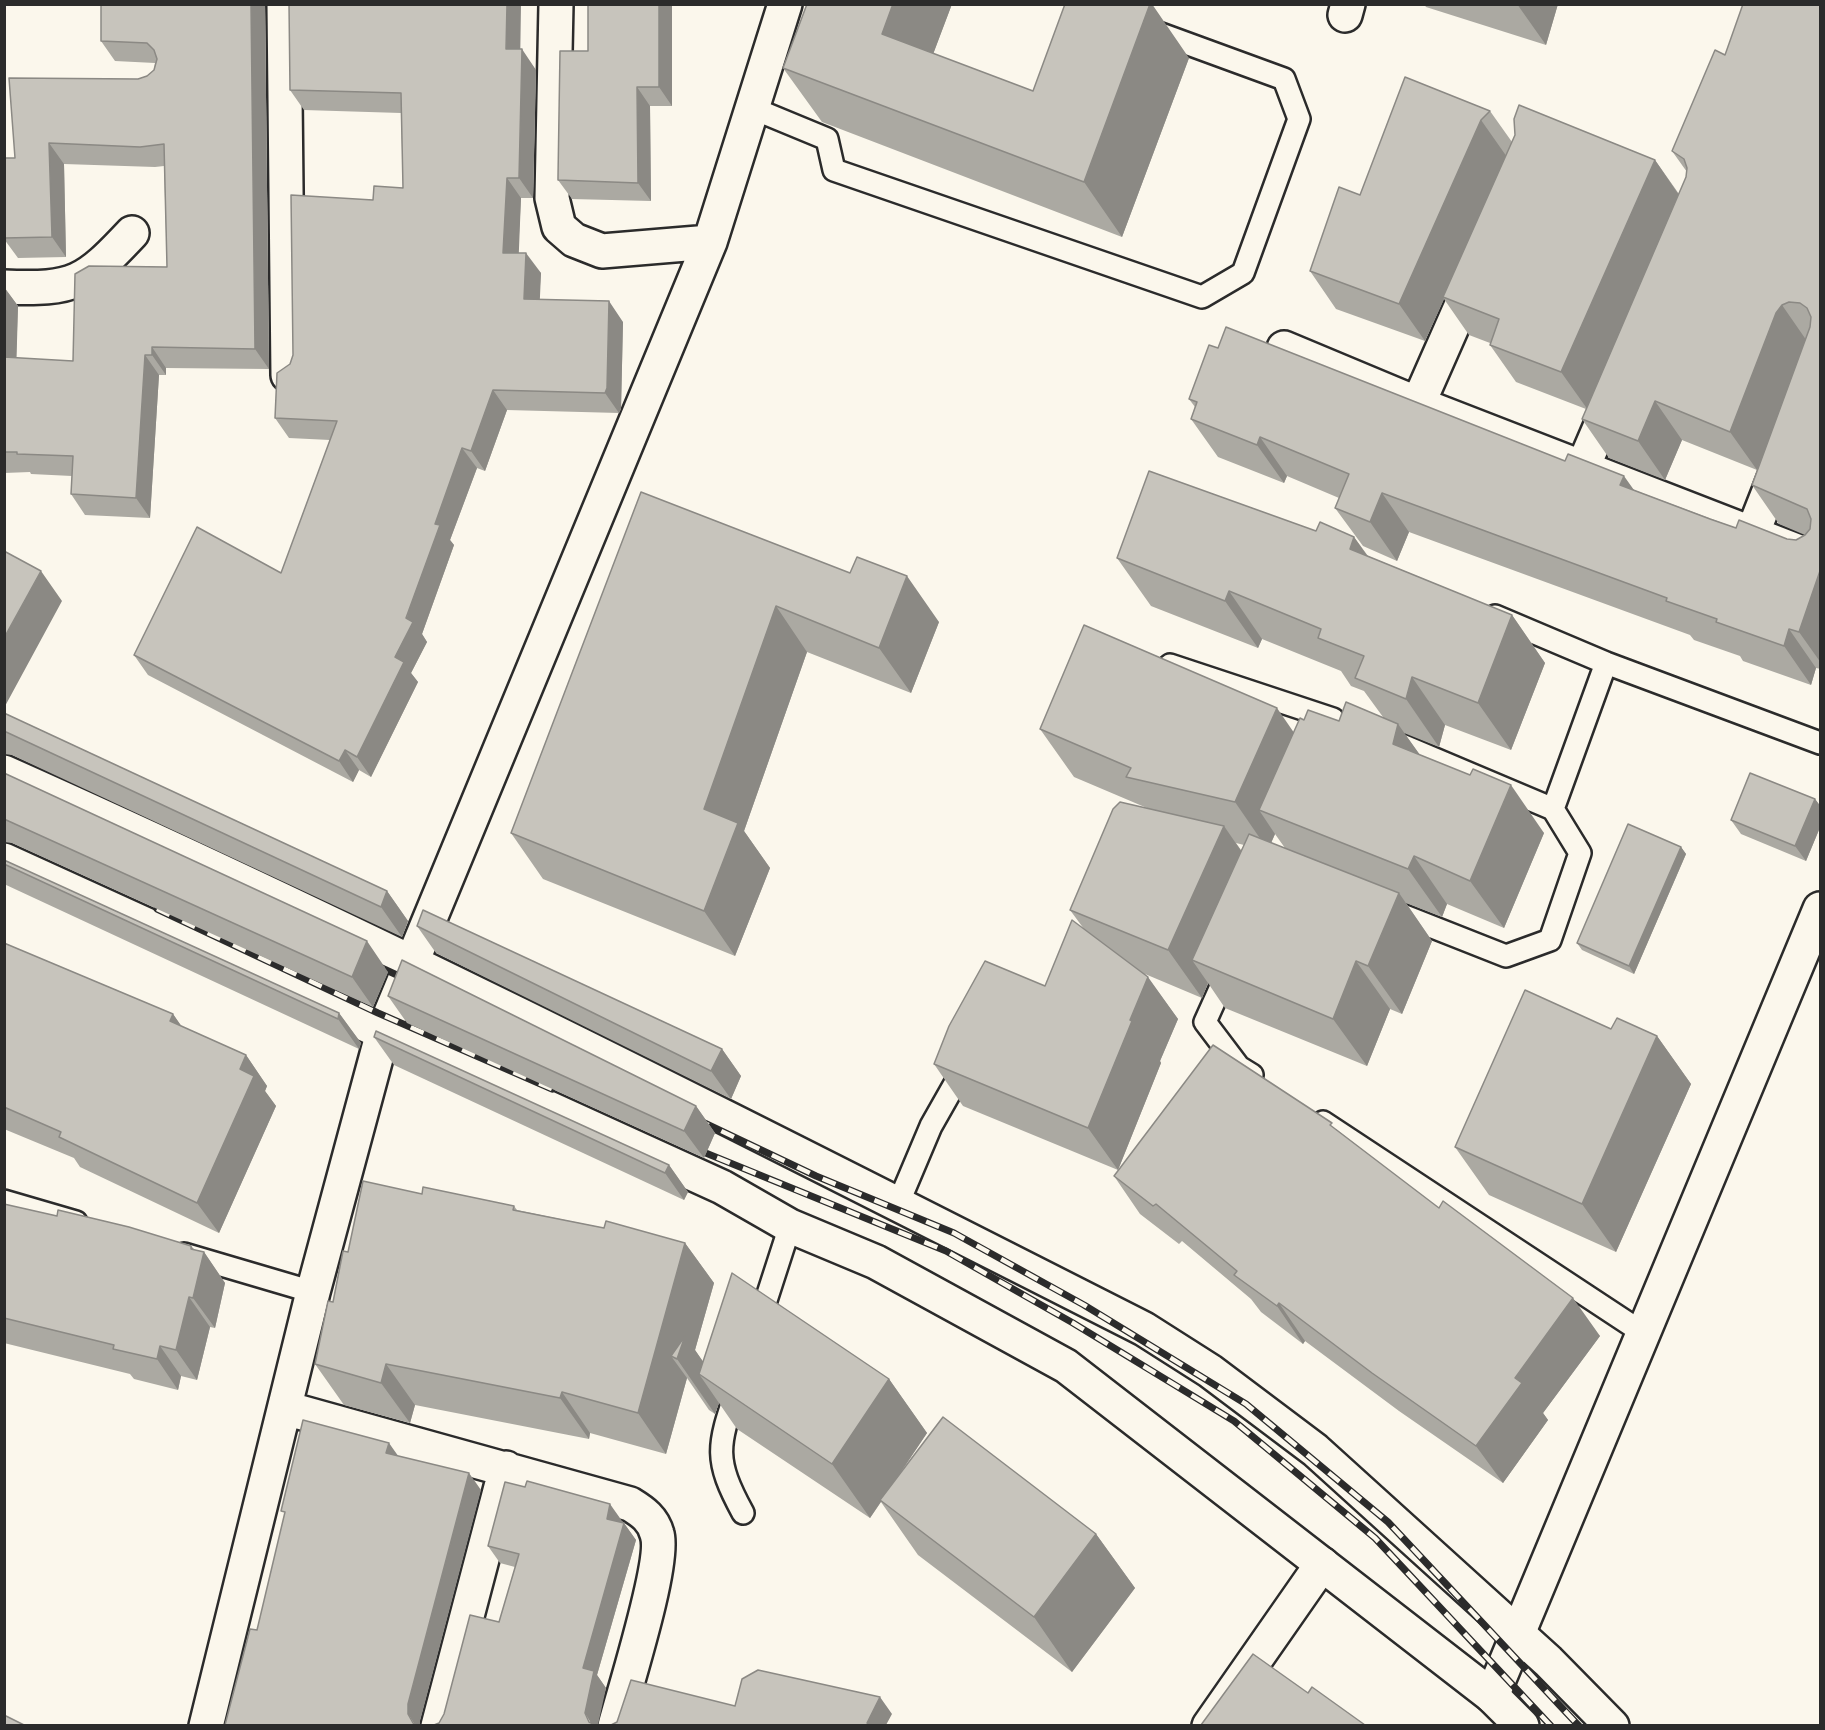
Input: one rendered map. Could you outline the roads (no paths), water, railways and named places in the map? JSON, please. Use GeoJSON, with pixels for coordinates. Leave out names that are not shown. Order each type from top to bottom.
{"type":"FeatureCollection","features":[{"type":"Feature","properties":{"kind":"street"},"geometry":{"type":"LineString","coordinates":[[284,4],[288,375]]}},
{"type":"Feature","properties":{"kind":"street"},"geometry":{"type":"LineString","coordinates":[[556,4],[552,198],[559,227],[574,240],[602,251],[710,242]]}},
{"type":"Feature","properties":{"kind":"street"},"geometry":{"type":"LineString","coordinates":[[206,1725],[313,1292],[382,1032],[710,242],[785,4]]}},
{"type":"Feature","properties":{"kind":"street"},"geometry":{"type":"LineString","coordinates":[[4,287],[37,288],[76,282],[99,268],[132,233]]}},
{"type":"Feature","properties":{"kind":"street"},"geometry":{"type":"LineString","coordinates":[[1418,404],[1485,252]]}},
{"type":"Feature","properties":{"kind":"street"},"geometry":{"type":"LineString","coordinates":[[1284,348],[1418,404],[1821,560]]}},
{"type":"Feature","properties":{"kind":"street"},"geometry":{"type":"LineString","coordinates":[[1583,467],[1625,370]]}},
{"type":"Feature","properties":{"kind":"street"},"geometry":{"type":"LineString","coordinates":[[1753,532],[1791,435]]}},
{"type":"Feature","properties":{"kind":"street"},"geometry":{"type":"LineString","coordinates":[[4,772],[411,963],[898,1204],[1144,1329],[1210,1371],[1314,1450],[1548,1661],[1612,1725]]}},
{"type":"Feature","properties":{"kind":"street"},"geometry":{"type":"LineString","coordinates":[[4,860],[722,1187],[790,1226],[876,1262],[1066,1366],[1492,1696],[1522,1725]]}},
{"type":"Feature","properties":{"kind":"street"},"geometry":{"type":"LineString","coordinates":[[1492,1696],[1821,909]]}},
{"type":"Feature","properties":{"kind":"street"},"geometry":{"type":"LineString","coordinates":[[285,1408],[630,1504],[647,1515],[658,1535],[657,1568],[615,1725]]}},
{"type":"Feature","properties":{"kind":"street"},"geometry":{"type":"LineString","coordinates":[[438,1725],[506,1468]]}},
{"type":"Feature","properties":{"kind":"street"},"geometry":{"type":"LineString","coordinates":[[1209,1725],[1322,1564]]}},
{"type":"Feature","properties":{"kind":"lane"},"geometry":{"type":"LineString","coordinates":[[752,108],[826,139],[834,170],[1202,297],[1242,273],[1299,119],[1284,79],[1134,24]]}},
{"type":"Feature","properties":{"kind":"lane"},"geometry":{"type":"LineString","coordinates":[[1475,608],[1605,663],[1821,743]]}},
{"type":"Feature","properties":{"kind":"lane"},"geometry":{"type":"LineString","coordinates":[[1149,658],[1363,729],[1553,809],[1580,853],[1550,940],[1506,956],[1374,904]]}},
{"type":"Feature","properties":{"kind":"lane"},"geometry":{"type":"LineString","coordinates":[[1553,809],[1605,663]]}},
{"type":"Feature","properties":{"kind":"lane"},"geometry":{"type":"LineString","coordinates":[[1238,949],[1205,1022],[1239,1067],[1269,1087]]}},
{"type":"Feature","properties":{"kind":"lane"},"geometry":{"type":"LineString","coordinates":[[898,1204],[931,1126],[976,1047]]}},
{"type":"Feature","properties":{"kind":"lane"},"geometry":{"type":"LineString","coordinates":[[1309,1113],[1643,1332]]}},
{"type":"Feature","properties":{"kind":"lane"},"geometry":{"type":"LineString","coordinates":[[4,1201],[96,1228]]}},
{"type":"Feature","properties":{"kind":"lane"},"geometry":{"type":"LineString","coordinates":[[753,1339],[790,1226]]}},
{"type":"Feature","properties":{"kind":"lane"},"geometry":{"type":"LineString","coordinates":[[164,1248],[313,1292]]}},
{"type":"Feature","properties":{"kind":"lane"},"geometry":{"type":"LineString","coordinates":[[742,1372],[720,1440],[722,1468],[743,1513]]}},
{"type":"Feature","properties":{"kind":"railway"},"geometry":{"type":"LineString","coordinates":[[157,909],[378,1013],[552,1089]]}},
{"type":"Feature","properties":{"kind":"railway"},"geometry":{"type":"LineString","coordinates":[[371,963],[412,982]]}},
{"type":"Feature","properties":{"kind":"railway"},"geometry":{"type":"LineString","coordinates":[[696,1119],[816,1176],[954,1233],[1084,1305],[1246,1404],[1388,1522],[1579,1726]]}},
{"type":"Feature","properties":{"kind":"railway"},"geometry":{"type":"LineString","coordinates":[[691,1147],[946,1251],[1073,1323],[1234,1421],[1375,1538],[1551,1726]]}}]}
